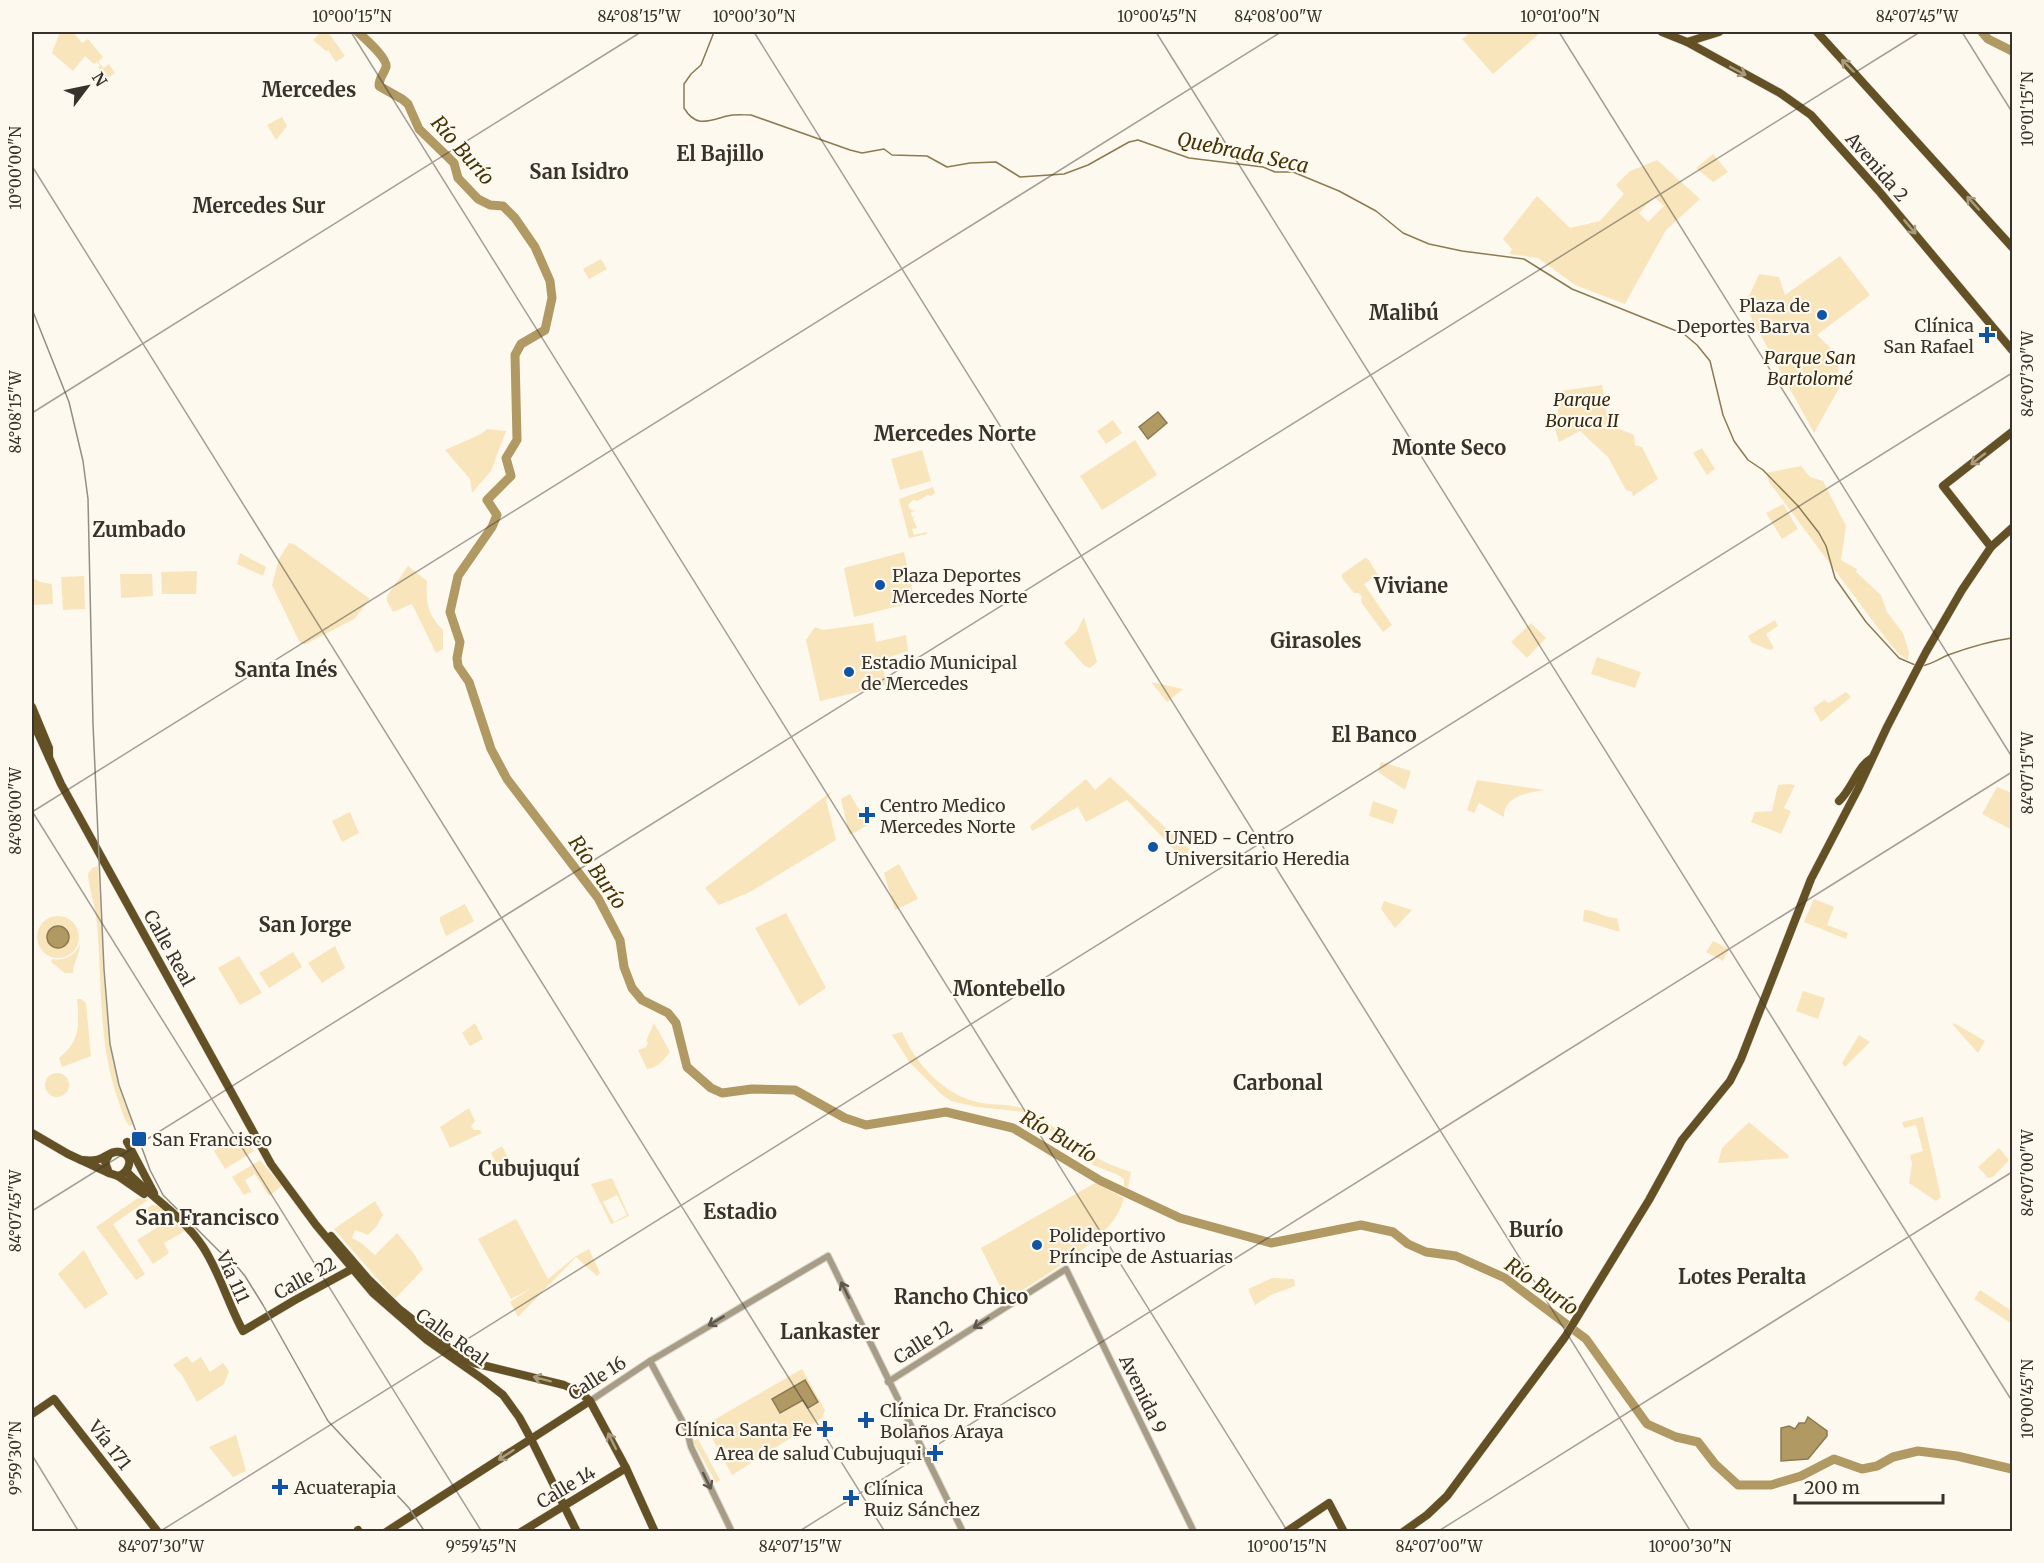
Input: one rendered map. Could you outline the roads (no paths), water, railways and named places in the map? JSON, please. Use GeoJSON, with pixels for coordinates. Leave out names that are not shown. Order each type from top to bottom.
{"type":"FeatureCollection","features":[{"type":"Feature","properties":{"kind":"main road","name":"Avenida 2"},"geometry":{"type":"LineString","coordinates":[[1662,32],[1687,42],[1780,93],[1811,115],[1885,198],[2013,350]]}},
{"type":"Feature","properties":{"kind":"main road"},"geometry":{"type":"LineString","coordinates":[[1687,42],[1719,32]]}},
{"type":"Feature","properties":{"kind":"main road"},"geometry":{"type":"LineString","coordinates":[[1817,32],[2013,247]]}},
{"type":"Feature","properties":{"kind":"main road"},"geometry":{"type":"LineString","coordinates":[[1700,50],[1697,44],[1702,38]]}},
{"type":"Feature","properties":{"kind":"main road"},"geometry":{"type":"LineString","coordinates":[[1991,547],[1943,486],[2013,432]]}},
{"type":"Feature","properties":{"kind":"main road"},"geometry":{"type":"LineString","coordinates":[[1403,1532],[1427,1515],[1447,1496],[1567,1334],[1649,1200],[1682,1140],[1733,1076],[1811,879],[1926,652],[1962,590],[1991,547],[2013,528]]}},
{"type":"Feature","properties":{"kind":"main road","name":"Calle Real"},"geometry":{"type":"LineString","coordinates":[[32,707],[49,748],[49,757]]}},
{"type":"Feature","properties":{"kind":"main road","name":"Calle Real"},"geometry":{"type":"LineString","coordinates":[[32,720],[44,751],[75,810],[271,1164],[351,1269],[404,1321],[473,1367],[490,1367],[564,1385],[590,1401]]}},
{"type":"Feature","properties":{"kind":"main road"},"geometry":{"type":"LineString","coordinates":[[1839,801],[1863,764],[1874,758]]}},
{"type":"Feature","properties":{"kind":"main road"},"geometry":{"type":"LineString","coordinates":[[32,1132],[81,1160],[109,1173],[118,1176],[127,1172],[130,1165],[126,1155],[119,1152],[98,1160],[81,1160]]}},
{"type":"Feature","properties":{"kind":"main road"},"geometry":{"type":"LineString","coordinates":[[128,1142],[147,1184],[156,1197]]}},
{"type":"Feature","properties":{"kind":"main road","name":"Calle Real"},"geometry":{"type":"LineString","coordinates":[[266,1152],[321,1223],[375,1286],[429,1334],[473,1367],[484,1380],[503,1395],[531,1439],[577,1532]]}},
{"type":"Feature","properties":{"kind":"main road"},"geometry":{"type":"LineString","coordinates":[[109,1155],[105,1166],[109,1173]]}},
{"type":"Feature","properties":{"kind":"main road","name":"Vía 111"},"geometry":{"type":"LineString","coordinates":[[127,1172],[170,1210],[204,1248],[243,1331]]}},
{"type":"Feature","properties":{"kind":"main road","name":"Vía 111"},"geometry":{"type":"LineString","coordinates":[[118,1176],[170,1210]]}},
{"type":"Feature","properties":{"kind":"main road","name":"Calle 22"},"geometry":{"type":"LineString","coordinates":[[243,1331],[351,1269]]}},
{"type":"Feature","properties":{"kind":"main road"},"geometry":{"type":"LineString","coordinates":[[484,1380],[484,1373],[490,1367]]}},
{"type":"Feature","properties":{"kind":"main road","name":"Vía 171"},"geometry":{"type":"LineString","coordinates":[[32,1414],[54,1399],[158,1532]]}},
{"type":"Feature","properties":{"kind":"main road"},"geometry":{"type":"LineString","coordinates":[[590,1401],[626,1468],[655,1532]]}},
{"type":"Feature","properties":{"kind":"main road","name":"Calle 16"},"geometry":{"type":"LineString","coordinates":[[386,1532],[590,1401]]}},
{"type":"Feature","properties":{"kind":"main road","name":"Calle 14"},"geometry":{"type":"LineString","coordinates":[[521,1532],[626,1468]]}},
{"type":"Feature","properties":{"kind":"main road"},"geometry":{"type":"LineString","coordinates":[[1286,1532],[1329,1503],[1344,1532]]}},
{"type":"Feature","properties":{"kind":"street","name":"Calle 16"},"geometry":{"type":"LineString","coordinates":[[590,1401],[650,1361],[828,1256],[888,1382]]}},
{"type":"Feature","properties":{"kind":"street","name":"Calle 12"},"geometry":{"type":"LineString","coordinates":[[888,1382],[1065,1269]]}},
{"type":"Feature","properties":{"kind":"street","name":"Avenida 9"},"geometry":{"type":"LineString","coordinates":[[1065,1269],[1194,1532]]}},
{"type":"Feature","properties":{"kind":"street"},"geometry":{"type":"LineString","coordinates":[[650,1361],[687,1430],[691,1447],[732,1532]]}},
{"type":"Feature","properties":{"kind":"street"},"geometry":{"type":"LineString","coordinates":[[888,1382],[963,1532]]}},
{"type":"Feature","properties":{"kind":"waterway","name":"Río Burío"},"geometry":{"type":"LineString","coordinates":[[358,32],[386,63],[379,86],[408,104],[419,129],[454,163],[458,178],[478,199],[490,205],[503,206],[515,218],[535,247],[550,281],[552,298],[545,330],[521,344],[515,355],[517,440],[506,458],[511,476],[487,500],[497,515],[492,527],[458,576],[450,612],[460,642],[458,666],[469,682],[491,749],[507,779],[598,898],[620,940],[624,967],[632,988],[642,1000],[668,1013],[676,1023],[687,1067],[711,1088],[722,1093],[752,1089],[795,1090],[845,1118],[866,1125],[946,1112],[1013,1128],[1101,1181],[1180,1218],[1271,1243],[1361,1225],[1393,1232],[1408,1244],[1426,1252],[1456,1256],[1505,1278],[1586,1339],[1647,1424],[1676,1437],[1698,1442],[1715,1464],[1738,1485],[1771,1485],[1801,1476],[1834,1459],[1862,1469],[1877,1466],[1893,1457],[1918,1451],[1957,1456],[2012,1469]]}},
{"type":"Feature","properties":{"kind":"waterway","name":"Quebrada Seca"},"geometry":{"type":"LineString","coordinates":[[714,32],[701,65],[684,84],[684,108],[698,121],[733,115],[751,115],[862,153],[884,149],[892,155],[927,156],[947,167],[996,162],[1020,177],[1064,174],[1088,165],[1129,142],[1138,140],[1189,158],[1263,167],[1275,172],[1293,172],[1339,191],[1376,211],[1403,233],[1429,244],[1524,259],[1572,289],[1684,334],[1710,361],[1723,415],[1734,441],[1748,460],[1763,470],[1798,506],[1819,533],[1826,546],[1835,578],[1866,622],[1899,658],[1915,665]]}},
{"type":"Feature","properties":{"kind":"waterway"},"geometry":{"type":"LineString","coordinates":[[1982,32],[1988,39],[2012,51]]}},
{"type":"Feature","properties":{"kind":"waterway","name":"Quebrada Seca"},"geometry":{"type":"LineString","coordinates":[[1922,666],[1972,647],[2012,638]]}},
{"type":"Feature","properties":{"kind":"railway"},"geometry":{"type":"LineString","coordinates":[[32,309],[69,402],[83,461],[88,499],[93,724],[104,969],[110,1044],[119,1085],[150,1170],[163,1195],[245,1276],[328,1421],[409,1508],[425,1532]]}},
{"type":"Feature","properties":{"kind":"place","name":"Plaza de Deportes Barva"},"geometry":{"type":"Point","coordinates":[1822,315]}},
{"type":"Feature","properties":{"kind":"place","name":"Clínica San Rafael"},"geometry":{"type":"Point","coordinates":[1987,335]}},
{"type":"Feature","properties":{"kind":"place","name":"Plaza Deportes Mercedes Norte"},"geometry":{"type":"Point","coordinates":[880,585]}},
{"type":"Feature","properties":{"kind":"place","name":"Estadio Municipal de Mercedes"},"geometry":{"type":"Point","coordinates":[849,672]}},
{"type":"Feature","properties":{"kind":"place","name":"Centro Medico Mercedes Norte"},"geometry":{"type":"Point","coordinates":[867,815]}},
{"type":"Feature","properties":{"kind":"place","name":"UNED - Centro Universitario Heredia"},"geometry":{"type":"Point","coordinates":[1153,847]}},
{"type":"Feature","properties":{"kind":"place","name":"San Francisco"},"geometry":{"type":"Point","coordinates":[139,1139]}},
{"type":"Feature","properties":{"kind":"place","name":"Polideportivo Príncipe de Astuarias"},"geometry":{"type":"Point","coordinates":[1037,1245]}},
{"type":"Feature","properties":{"kind":"place","name":"Clínica Dr. Francisco Bolaños Araya"},"geometry":{"type":"Point","coordinates":[866,1420]}},
{"type":"Feature","properties":{"kind":"place","name":"Clínica Santa Fe"},"geometry":{"type":"Point","coordinates":[825,1429]}},
{"type":"Feature","properties":{"kind":"place","name":"Area de salud Cubujuqui"},"geometry":{"type":"Point","coordinates":[935,1453]}},
{"type":"Feature","properties":{"kind":"place","name":"Acuaterapia"},"geometry":{"type":"Point","coordinates":[280,1487]}},
{"type":"Feature","properties":{"kind":"place","name":"Clínica Ruiz Sánchez"},"geometry":{"type":"Point","coordinates":[851,1498]}},
{"type":"Feature","properties":{"kind":"district","name":"Mercedes"},"geometry":{"type":"Point","coordinates":[309,89]}},
{"type":"Feature","properties":{"kind":"district","name":"El Bajillo"},"geometry":{"type":"Point","coordinates":[720,153]}},
{"type":"Feature","properties":{"kind":"district","name":"San Isidro"},"geometry":{"type":"Point","coordinates":[579,171]}},
{"type":"Feature","properties":{"kind":"district","name":"Mercedes Sur"},"geometry":{"type":"Point","coordinates":[259,205]}},
{"type":"Feature","properties":{"kind":"district","name":"Malibú"},"geometry":{"type":"Point","coordinates":[1404,312]}},
{"type":"Feature","properties":{"kind":"district","name":"Mercedes Norte"},"geometry":{"type":"Point","coordinates":[955,433]}},
{"type":"Feature","properties":{"kind":"district","name":"Monte Seco"},"geometry":{"type":"Point","coordinates":[1449,447]}},
{"type":"Feature","properties":{"kind":"district","name":"Zumbado"},"geometry":{"type":"Point","coordinates":[139,529]}},
{"type":"Feature","properties":{"kind":"district","name":"Viviane"},"geometry":{"type":"Point","coordinates":[1411,585]}},
{"type":"Feature","properties":{"kind":"district","name":"Girasoles"},"geometry":{"type":"Point","coordinates":[1316,640]}},
{"type":"Feature","properties":{"kind":"district","name":"Santa Inés"},"geometry":{"type":"Point","coordinates":[286,669]}},
{"type":"Feature","properties":{"kind":"district","name":"El Banco"},"geometry":{"type":"Point","coordinates":[1374,734]}},
{"type":"Feature","properties":{"kind":"district","name":"San Jorge"},"geometry":{"type":"Point","coordinates":[305,924]}},
{"type":"Feature","properties":{"kind":"district","name":"Montebello"},"geometry":{"type":"Point","coordinates":[1009,988]}},
{"type":"Feature","properties":{"kind":"district","name":"Carbonal"},"geometry":{"type":"Point","coordinates":[1278,1082]}},
{"type":"Feature","properties":{"kind":"district","name":"Cubujuquí"},"geometry":{"type":"Point","coordinates":[529,1168]}},
{"type":"Feature","properties":{"kind":"district","name":"Estadio"},"geometry":{"type":"Point","coordinates":[740,1211]}},
{"type":"Feature","properties":{"kind":"district","name":"San Francisco"},"geometry":{"type":"Point","coordinates":[207,1217]}},
{"type":"Feature","properties":{"kind":"district","name":"Burío"},"geometry":{"type":"Point","coordinates":[1536,1229]}},
{"type":"Feature","properties":{"kind":"district","name":"Lotes Peralta"},"geometry":{"type":"Point","coordinates":[1742,1276]}},
{"type":"Feature","properties":{"kind":"district","name":"Rancho Chico"},"geometry":{"type":"Point","coordinates":[961,1296]}},
{"type":"Feature","properties":{"kind":"district","name":"Lankaster"},"geometry":{"type":"Point","coordinates":[830,1331]}},
{"type":"Feature","properties":{"kind":"park label","name":"Parque San Bartolomé"},"geometry":{"type":"Point","coordinates":[1810,367]}},
{"type":"Feature","properties":{"kind":"park label","name":"Parque Boruca II"},"geometry":{"type":"Point","coordinates":[1582,409]}}]}
